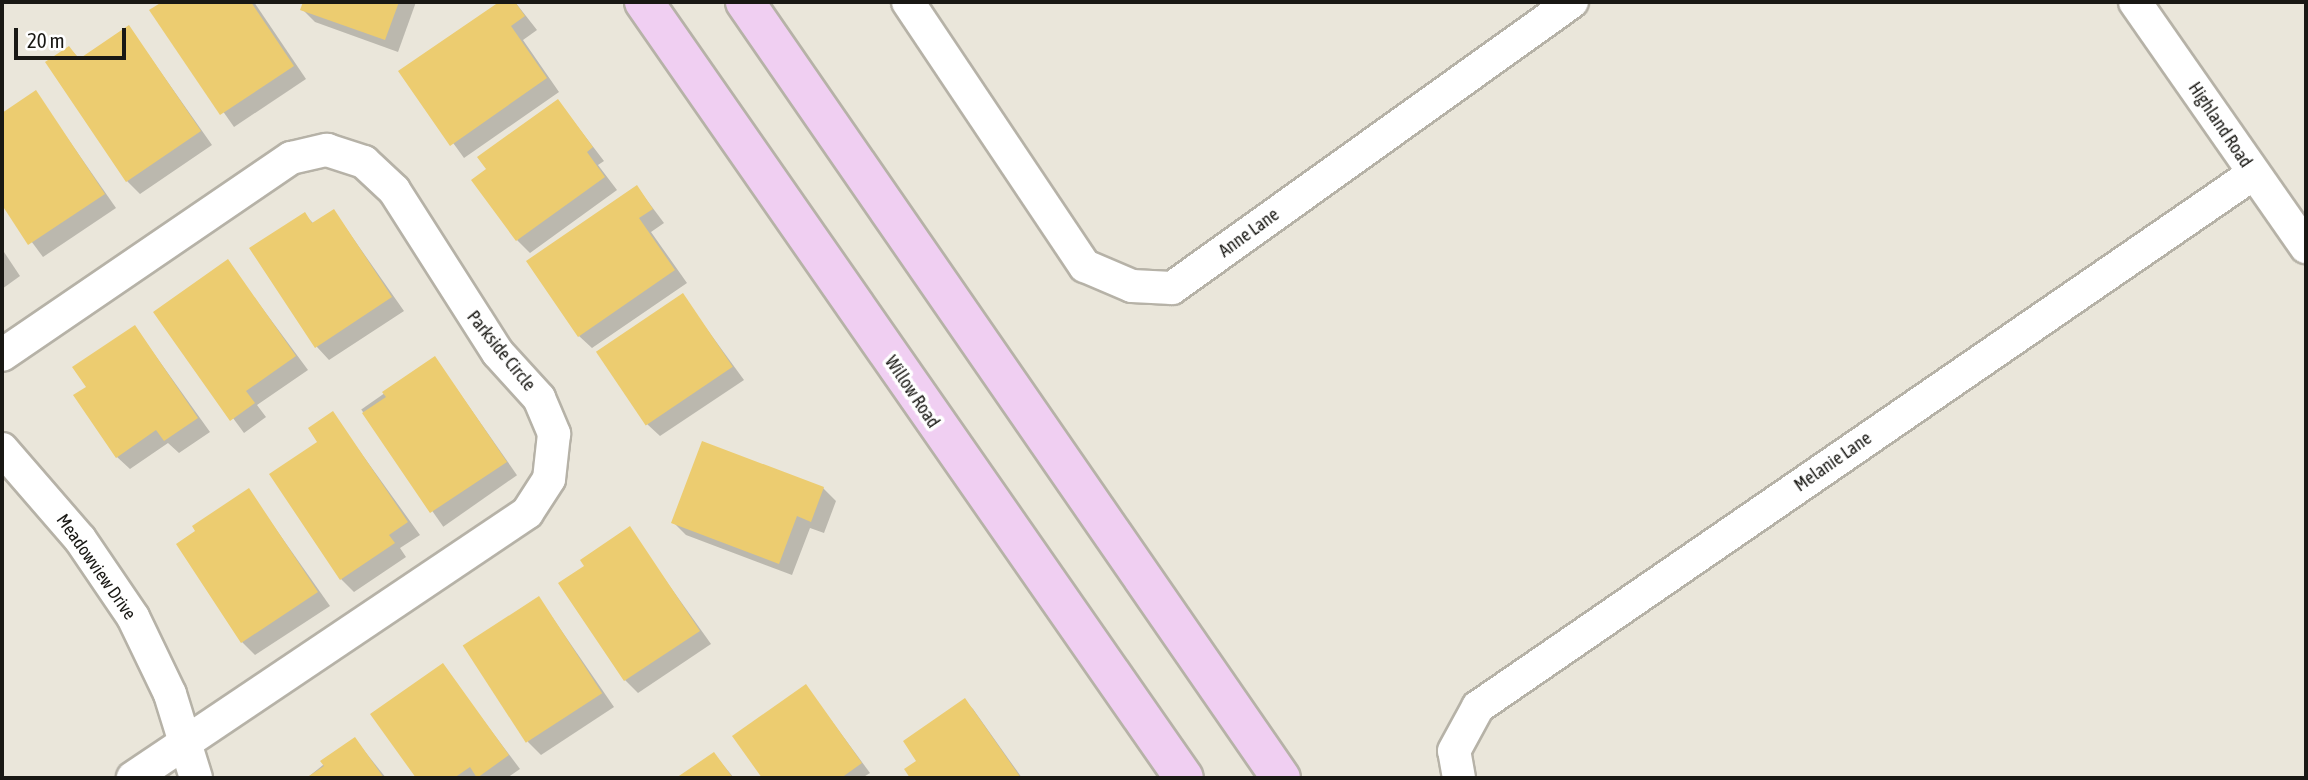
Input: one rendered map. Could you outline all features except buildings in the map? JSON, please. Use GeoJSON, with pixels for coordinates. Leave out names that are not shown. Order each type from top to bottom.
{"type":"FeatureCollection","features":[{"type":"Feature","properties":{"kind":"main road","name":"Willow Road"},"geometry":{"type":"LineString","coordinates":[[644,2],[1184,778]]}},
{"type":"Feature","properties":{"kind":"main road"},"geometry":{"type":"LineString","coordinates":[[745,2],[1281,778]]}},
{"type":"Feature","properties":{"kind":"street","name":"Anne Lane"},"geometry":{"type":"LineString","coordinates":[[908,2],[1085,266],[1132,286],[1172,288],[1572,2]]}},
{"type":"Feature","properties":{"kind":"street","name":"Highland Road"},"geometry":{"type":"LineString","coordinates":[[2135,2],[2306,247]]}},
{"type":"Feature","properties":{"kind":"street","name":"Parkside Circle"},"geometry":{"type":"LineString","coordinates":[[2,355],[291,158],[327,150],[364,162],[394,190],[498,353],[539,398],[554,434],[549,479],[527,513],[133,778]]}},
{"type":"Feature","properties":{"kind":"street","name":"Melanie Lane"},"geometry":{"type":"LineString","coordinates":[[1459,778],[1454,751],[1478,707],[2253,174]]}},
{"type":"Feature","properties":{"kind":"street","name":"Meadowview Drive"},"geometry":{"type":"LineString","coordinates":[[2,449],[80,539],[133,617],[170,694],[196,778]]}}]}
